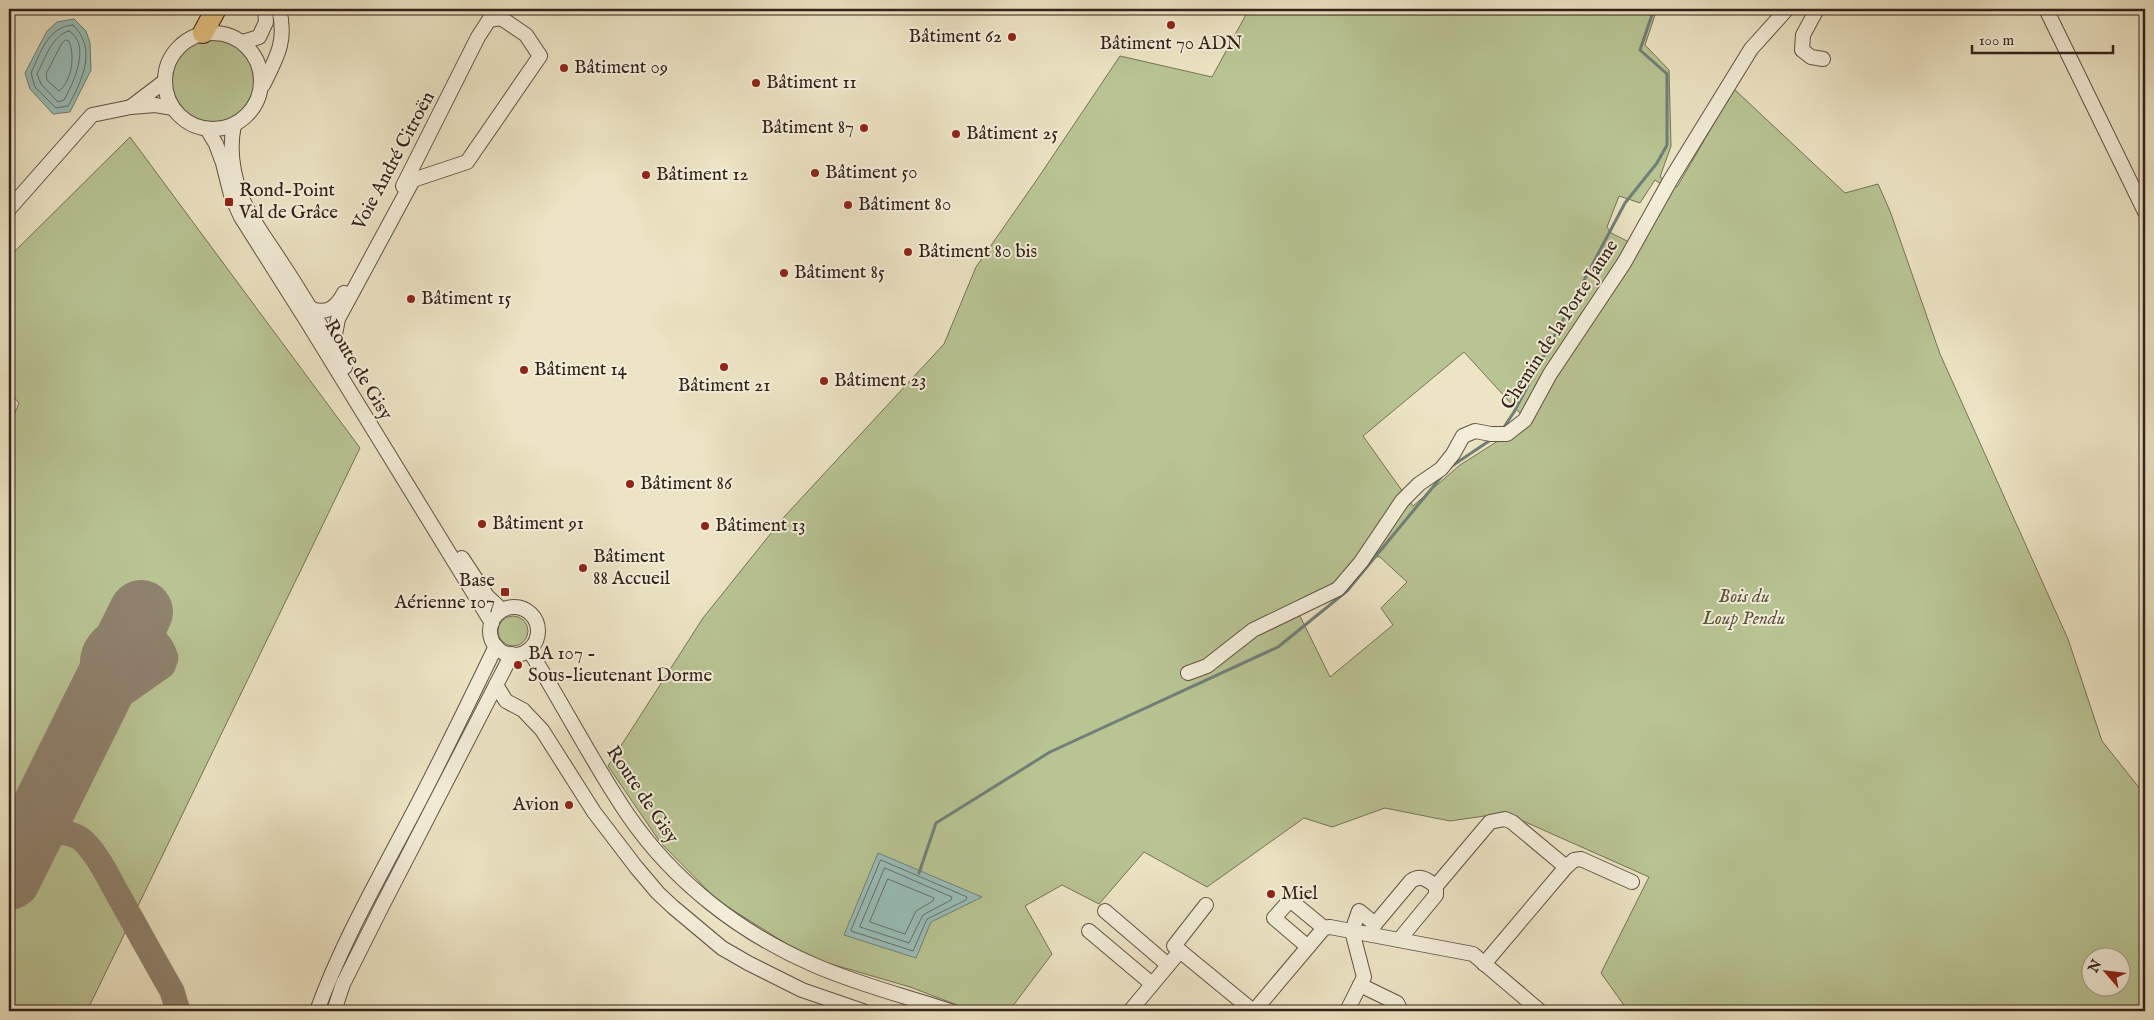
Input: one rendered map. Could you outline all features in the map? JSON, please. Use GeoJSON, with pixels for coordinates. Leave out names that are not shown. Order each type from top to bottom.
{"type":"FeatureCollection","features":[{"type":"Feature","properties":{"kind":"highway"},"geometry":{"type":"LineString","coordinates":[[203,33],[216,9]]}},
{"type":"Feature","properties":{"kind":"street"},"geometry":{"type":"LineString","coordinates":[[243,42],[259,37],[266,22],[265,9]]}},
{"type":"Feature","properties":{"kind":"street"},"geometry":{"type":"LineString","coordinates":[[262,88],[262,75],[252,51],[243,42],[224,33],[203,33],[192,37],[174,52],[169,61],[165,81],[166,90],[173,108],[188,122],[207,129],[221,129],[234,125],[251,112],[258,101],[281,47],[282,30],[279,9]]}},
{"type":"Feature","properties":{"kind":"street","name":"Chemin de la Porte Jaune"},"geometry":{"type":"LineString","coordinates":[[1188,673],[1206,666],[1253,630],[1338,589],[1361,562],[1402,501],[1419,484],[1441,469],[1454,454],[1463,436],[1475,431],[1507,434],[1525,420],[1550,374],[1624,264],[1671,179],[1752,49],[1787,9]]}},
{"type":"Feature","properties":{"kind":"street"},"geometry":{"type":"LineString","coordinates":[[1817,9],[1803,35],[1802,50],[1811,57],[1823,59]]}},
{"type":"Feature","properties":{"kind":"street"},"geometry":{"type":"LineString","coordinates":[[2046,9],[2145,212]]}},
{"type":"Feature","properties":{"kind":"street"},"geometry":{"type":"LineString","coordinates":[[333,345],[340,314],[413,180],[468,162],[540,56],[526,35],[503,13]]}},
{"type":"Feature","properties":{"kind":"street","name":"Voie André Citroën"},"geometry":{"type":"LineString","coordinates":[[311,315],[318,311],[332,309],[339,302],[416,162],[478,37],[489,20],[503,13]]}},
{"type":"Feature","properties":{"kind":"street"},"geometry":{"type":"LineString","coordinates":[[131,107],[165,81]]}},
{"type":"Feature","properties":{"kind":"street"},"geometry":{"type":"LineString","coordinates":[[9,209],[92,115],[131,107],[155,105],[173,108]]}},
{"type":"Feature","properties":{"kind":"street","name":"Route de Gisy"},"geometry":{"type":"LineString","coordinates":[[234,125],[230,140],[232,158],[243,200],[492,624]]}},
{"type":"Feature","properties":{"kind":"street","name":"Route de Gisy"},"geometry":{"type":"LineString","coordinates":[[207,129],[216,144],[231,195],[241,217],[333,345],[439,523],[487,596],[502,610]]}},
{"type":"Feature","properties":{"kind":"street"},"geometry":{"type":"LineString","coordinates":[[311,315],[324,321],[340,314]]}},
{"type":"Feature","properties":{"kind":"street"},"geometry":{"type":"LineString","coordinates":[[514,607],[521,608],[533,616],[538,631],[537,638],[529,650],[512,654],[496,646],[491,636],[492,624],[502,610],[514,607]]}},
{"type":"Feature","properties":{"kind":"street"},"geometry":{"type":"LineString","coordinates":[[317,1011],[329,979],[367,901],[496,646]]}},
{"type":"Feature","properties":{"kind":"street","name":"Route de Gisy"},"geometry":{"type":"LineString","coordinates":[[529,650],[629,816],[659,855],[706,899],[732,920],[794,956],[816,966],[950,1011]]}},
{"type":"Feature","properties":{"kind":"street"},"geometry":{"type":"LineString","coordinates":[[334,1011],[343,984],[512,654]]}},
{"type":"Feature","properties":{"kind":"street"},"geometry":{"type":"LineString","coordinates":[[496,686],[506,701],[523,710],[542,730],[594,812],[658,894],[722,948],[748,963],[802,990],[863,1011]]}},
{"type":"Feature","properties":{"kind":"street"},"geometry":{"type":"LineString","coordinates":[[1399,940],[1436,895],[1436,886],[1490,822],[1505,819],[1512,822],[1566,867]]}},
{"type":"Feature","properties":{"kind":"street"},"geometry":{"type":"LineString","coordinates":[[1484,964],[1574,860],[1581,859],[1632,882]]}},
{"type":"Feature","properties":{"kind":"street"},"geometry":{"type":"LineString","coordinates":[[1372,929],[1415,878],[1423,878],[1436,886]]}},
{"type":"Feature","properties":{"kind":"street"},"geometry":{"type":"LineString","coordinates":[[1308,947],[1274,918],[1290,900],[1324,928],[1352,931],[1372,929],[1399,940],[1472,954],[1540,1011]]}},
{"type":"Feature","properties":{"kind":"street"},"geometry":{"type":"LineString","coordinates":[[1206,905],[1174,946],[1254,1011],[1324,928]]}},
{"type":"Feature","properties":{"kind":"street"},"geometry":{"type":"LineString","coordinates":[[1105,911],[1168,965]]}},
{"type":"Feature","properties":{"kind":"street"},"geometry":{"type":"LineString","coordinates":[[1347,1011],[1360,985],[1364,972],[1352,931],[1359,911],[1372,929]]}},
{"type":"Feature","properties":{"kind":"street"},"geometry":{"type":"LineString","coordinates":[[1089,930],[1152,984]]}},
{"type":"Feature","properties":{"kind":"street"},"geometry":{"type":"LineString","coordinates":[[1130,1011],[1180,951]]}},
{"type":"Feature","properties":{"kind":"street"},"geometry":{"type":"LineString","coordinates":[[1360,985],[1396,1003],[1401,1011]]}},
{"type":"Feature","properties":{"kind":"green space","name":"Bois du Loup Pendu"},"geometry":{"type":"Polygon","coordinates":[[[1249,9],[1657,9],[1645,45],[1669,70],[1671,146],[1660,177],[1677,187],[1734,89],[1845,193],[1878,184],[1890,211],[1940,354],[2068,639],[2102,741],[2145,795],[2145,1011],[1628,1011],[1601,973],[1649,877],[1505,813],[1450,821],[1385,808],[1332,827],[1304,818],[1207,887],[1144,852],[1099,904],[1062,885],[1025,906],[1052,954],[1009,1011],[973,1011],[910,987],[807,957],[717,900],[660,842],[608,766],[703,618],[784,517],[944,344],[976,267],[1120,56],[1212,77],[1249,9]],[[1655,180],[1640,203],[1619,196],[1607,227],[1611,233],[1631,243],[1664,186],[1655,180]],[[1464,352],[1363,436],[1413,506],[1460,465],[1528,422],[1464,352]],[[1359,555],[1333,585],[1295,606],[1330,677],[1393,625],[1381,608],[1407,582],[1380,557],[1359,555]]]}},
{"type":"Feature","properties":{"kind":"green space"},"geometry":{"type":"Polygon","coordinates":[[[213,40],[229,44],[242,52],[250,65],[254,81],[250,97],[242,110],[229,118],[213,122],[197,118],[184,110],[176,97],[172,81],[176,65],[184,52],[197,44],[213,40]]]}},
{"type":"Feature","properties":{"kind":"green space"},"geometry":{"type":"Polygon","coordinates":[[[130,137],[360,448],[87,1011],[9,1011],[9,427],[19,403],[9,392],[9,257],[130,137]]]}},
{"type":"Feature","properties":{"kind":"green space"},"geometry":{"type":"Polygon","coordinates":[[[513,616],[524,620],[528,631],[524,642],[513,646],[502,642],[498,631],[502,620],[513,616]]]}},
{"type":"Feature","properties":{"kind":"water"},"geometry":{"type":"Polygon","coordinates":[[[74,19],[86,31],[90,43],[91,70],[70,112],[53,114],[30,89],[25,73],[47,31],[57,22],[74,19]]]}},
{"type":"Feature","properties":{"kind":"water"},"geometry":{"type":"Polygon","coordinates":[[[878,853],[982,897],[931,922],[916,958],[844,935],[878,853]]]}},
{"type":"Feature","properties":{"kind":"waterway"},"geometry":{"type":"LineString","coordinates":[[1502,430],[1514,412],[1625,203],[1657,163],[1667,145],[1667,74],[1640,50],[1654,9]]}},
{"type":"Feature","properties":{"kind":"waterway"},"geometry":{"type":"LineString","coordinates":[[1449,468],[1492,439]]}},
{"type":"Feature","properties":{"kind":"waterway"},"geometry":{"type":"LineString","coordinates":[[919,873],[936,823],[1050,752],[1278,647],[1347,591],[1442,476]]}},
{"type":"Feature","properties":{"kind":"taxiway"},"geometry":{"type":"LineString","coordinates":[[89,718],[163,666],[166,658],[159,643],[148,634],[135,630],[122,630],[109,634],[99,643],[94,655],[93,670],[95,679],[102,692]]}},
{"type":"Feature","properties":{"kind":"taxiway"},"geometry":{"type":"LineString","coordinates":[[16,863],[27,850],[48,835],[64,833],[75,836],[83,841],[93,852],[105,871],[146,944],[172,991],[178,1011]]}},
{"type":"Feature","properties":{"kind":"runway"},"geometry":{"type":"LineString","coordinates":[[9,878],[141,612]]}},
{"type":"Feature","properties":{"kind":"place","name":"Bâtiment 70 ADN"},"geometry":{"type":"Point","coordinates":[1171,25]}},
{"type":"Feature","properties":{"kind":"place","name":"Bâtiment 62"},"geometry":{"type":"Point","coordinates":[1012,37]}},
{"type":"Feature","properties":{"kind":"place","name":"Bâtiment 09"},"geometry":{"type":"Point","coordinates":[564,68]}},
{"type":"Feature","properties":{"kind":"place","name":"Bâtiment 11"},"geometry":{"type":"Point","coordinates":[756,83]}},
{"type":"Feature","properties":{"kind":"place","name":"Bâtiment 87"},"geometry":{"type":"Point","coordinates":[864,128]}},
{"type":"Feature","properties":{"kind":"place","name":"Bâtiment 25"},"geometry":{"type":"Point","coordinates":[956,134]}},
{"type":"Feature","properties":{"kind":"place","name":"Bâtiment 50"},"geometry":{"type":"Point","coordinates":[815,173]}},
{"type":"Feature","properties":{"kind":"place","name":"Bâtiment 12"},"geometry":{"type":"Point","coordinates":[646,175]}},
{"type":"Feature","properties":{"kind":"place","name":"Rond-Point Val de Grâce"},"geometry":{"type":"Point","coordinates":[229,202]}},
{"type":"Feature","properties":{"kind":"place","name":"Bâtiment 80"},"geometry":{"type":"Point","coordinates":[848,205]}},
{"type":"Feature","properties":{"kind":"place","name":"Bâtiment 80 bis"},"geometry":{"type":"Point","coordinates":[908,252]}},
{"type":"Feature","properties":{"kind":"place","name":"Bâtiment 85"},"geometry":{"type":"Point","coordinates":[784,273]}},
{"type":"Feature","properties":{"kind":"place","name":"Bâtiment 15"},"geometry":{"type":"Point","coordinates":[411,299]}},
{"type":"Feature","properties":{"kind":"place","name":"Bâtiment 21"},"geometry":{"type":"Point","coordinates":[724,367]}},
{"type":"Feature","properties":{"kind":"place","name":"Bâtiment 14"},"geometry":{"type":"Point","coordinates":[524,370]}},
{"type":"Feature","properties":{"kind":"place","name":"Bâtiment 23"},"geometry":{"type":"Point","coordinates":[824,381]}},
{"type":"Feature","properties":{"kind":"place","name":"Bâtiment 86"},"geometry":{"type":"Point","coordinates":[630,484]}},
{"type":"Feature","properties":{"kind":"place","name":"Bâtiment 91"},"geometry":{"type":"Point","coordinates":[482,524]}},
{"type":"Feature","properties":{"kind":"place","name":"Bâtiment 13"},"geometry":{"type":"Point","coordinates":[705,526]}},
{"type":"Feature","properties":{"kind":"place","name":"Bâtiment 88 Accueil"},"geometry":{"type":"Point","coordinates":[583,568]}},
{"type":"Feature","properties":{"kind":"place","name":"Base Aérienne 107"},"geometry":{"type":"Point","coordinates":[505,592]}},
{"type":"Feature","properties":{"kind":"place","name":"BA 107 - Sous-lieutenant Dorme"},"geometry":{"type":"Point","coordinates":[518,665]}},
{"type":"Feature","properties":{"kind":"place","name":"Avion"},"geometry":{"type":"Point","coordinates":[569,805]}},
{"type":"Feature","properties":{"kind":"place","name":"Miel"},"geometry":{"type":"Point","coordinates":[1271,894]}}]}
